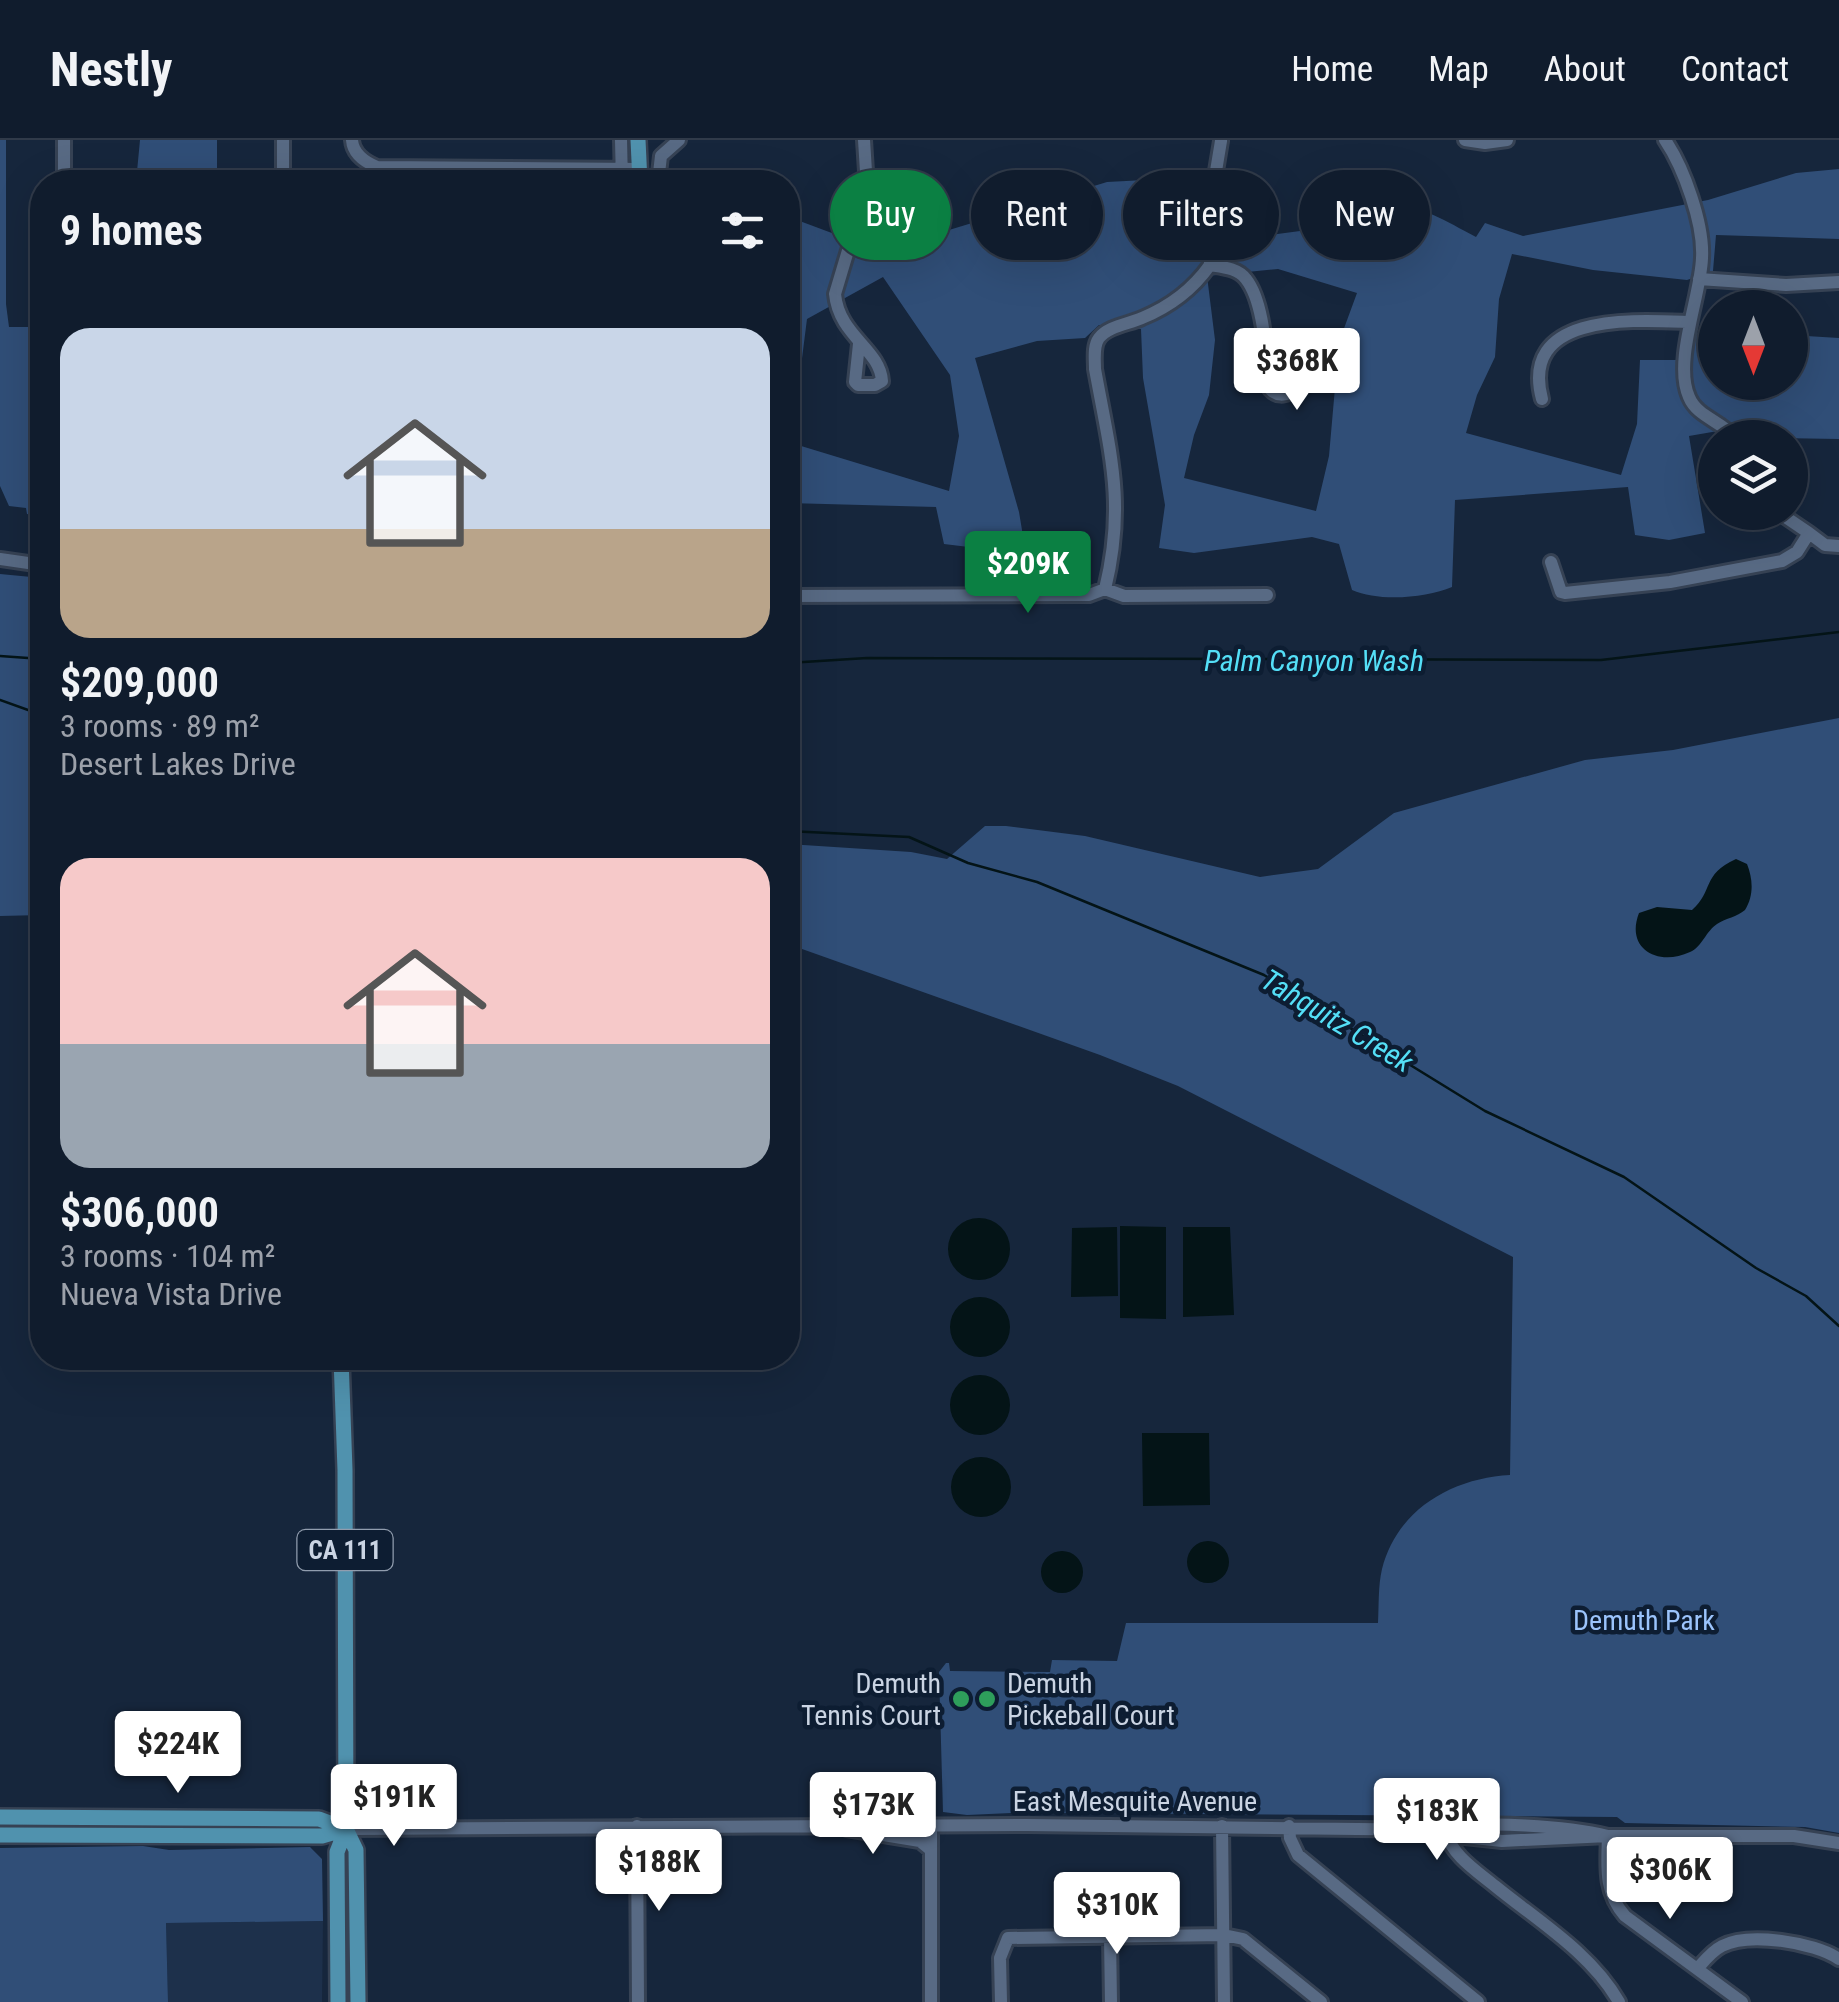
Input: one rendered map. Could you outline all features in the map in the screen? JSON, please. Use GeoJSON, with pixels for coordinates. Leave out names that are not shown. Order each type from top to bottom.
{"type":"FeatureCollection","features":[{"type":"Feature","properties":{"kind":"main road"},"geometry":{"type":"LineString","coordinates":[[638,140],[640,170]]}},
{"type":"Feature","properties":{"kind":"main road","name":"CA 111"},"geometry":{"type":"LineString","coordinates":[[338,2002],[337,1852],[346,1829],[345,1470],[341,1370]]}},
{"type":"Feature","properties":{"kind":"main road"},"geometry":{"type":"LineString","coordinates":[[0,1817],[318,1819],[346,1829]]}},
{"type":"Feature","properties":{"kind":"main road"},"geometry":{"type":"LineString","coordinates":[[0,1835],[322,1836],[346,1829]]}},
{"type":"Feature","properties":{"kind":"main road","name":"CA 111"},"geometry":{"type":"LineString","coordinates":[[346,1829],[356,1850],[358,2002]]}},
{"type":"Feature","properties":{"kind":"street"},"geometry":{"type":"LineString","coordinates":[[64,140],[64,170]]}},
{"type":"Feature","properties":{"kind":"street"},"geometry":{"type":"LineString","coordinates":[[283,140],[283,170]]}},
{"type":"Feature","properties":{"kind":"street"},"geometry":{"type":"LineString","coordinates":[[352,140],[364,162],[385,170]]}},
{"type":"Feature","properties":{"kind":"street"},"geometry":{"type":"LineString","coordinates":[[621,140],[622,170]]}},
{"type":"Feature","properties":{"kind":"street"},"geometry":{"type":"LineString","coordinates":[[660,170],[662,156],[679,140]]}},
{"type":"Feature","properties":{"kind":"street"},"geometry":{"type":"LineString","coordinates":[[859,344],[836,312],[835,294],[867,187],[864,140]]}},
{"type":"Feature","properties":{"kind":"street"},"geometry":{"type":"LineString","coordinates":[[1105,589],[1116,538],[1117,496],[1095,349],[1108,330],[1146,317],[1184,294],[1210,265],[1210,206],[1221,140]]}},
{"type":"Feature","properties":{"kind":"street"},"geometry":{"type":"LineString","coordinates":[[1465,140],[1507,140]]}},
{"type":"Feature","properties":{"kind":"street"},"geometry":{"type":"LineString","coordinates":[[1665,140],[1677,160],[1700,234],[1702,256],[1689,322],[1689,398],[1715,420]]}},
{"type":"Feature","properties":{"kind":"street"},"geometry":{"type":"LineString","coordinates":[[1210,265],[1231,269],[1245,277],[1254,294],[1263,333]]}},
{"type":"Feature","properties":{"kind":"street"},"geometry":{"type":"LineString","coordinates":[[1699,279],[1786,285],[1839,282]]}},
{"type":"Feature","properties":{"kind":"street"},"geometry":{"type":"LineString","coordinates":[[1542,399],[1537,380],[1541,362],[1553,341],[1618,320],[1689,322]]}},
{"type":"Feature","properties":{"kind":"street"},"geometry":{"type":"LineString","coordinates":[[1805,530],[1825,545],[1839,546]]}},
{"type":"Feature","properties":{"kind":"street"},"geometry":{"type":"LineString","coordinates":[[1551,562],[1560,592],[1565,594],[1652,584],[1782,560],[1797,552],[1809,533]]}},
{"type":"Feature","properties":{"kind":"street"},"geometry":{"type":"LineString","coordinates":[[0,559],[30,563]]}},
{"type":"Feature","properties":{"kind":"street"},"geometry":{"type":"LineString","coordinates":[[800,596],[1089,595],[1105,589],[1124,596],[1267,595]]}},
{"type":"Feature","properties":{"kind":"street"},"geometry":{"type":"LineString","coordinates":[[637,1826],[638,2002]]}},
{"type":"Feature","properties":{"kind":"street"},"geometry":{"type":"LineString","coordinates":[[835,1826],[863,1834],[920,1841],[930,1850]]}},
{"type":"Feature","properties":{"kind":"street"},"geometry":{"type":"LineString","coordinates":[[930,1826],[931,2002]]}},
{"type":"Feature","properties":{"kind":"street"},"geometry":{"type":"LineString","coordinates":[[1222,1826],[1224,2002]]}},
{"type":"Feature","properties":{"kind":"street"},"geometry":{"type":"LineString","coordinates":[[1290,1826],[1290,1838],[1298,1855],[1478,2002]]}},
{"type":"Feature","properties":{"kind":"street","name":"East Mesquite Avenue"},"geometry":{"type":"LineString","coordinates":[[346,1829],[1563,1827],[1608,1836],[1794,1836],[1839,1843]]}},
{"type":"Feature","properties":{"kind":"street"},"geometry":{"type":"LineString","coordinates":[[1444,1830],[1459,1857],[1582,1956],[1602,1975],[1620,2002]]}},
{"type":"Feature","properties":{"kind":"street"},"geometry":{"type":"LineString","coordinates":[[1608,1836],[1608,1884],[1616,1905],[1742,2002]]}},
{"type":"Feature","properties":{"kind":"street"},"geometry":{"type":"LineString","coordinates":[[1001,2002],[1000,1958],[1008,1938],[1224,1935],[1243,1939],[1321,2002]]}},
{"type":"Feature","properties":{"kind":"street"},"geometry":{"type":"LineString","coordinates":[[1110,1936],[1111,2002]]}},
{"type":"Feature","properties":{"kind":"street"},"geometry":{"type":"LineString","coordinates":[[1698,1968],[1723,1945],[1739,1941],[1815,1946],[1839,1959]]}},
{"type":"Feature","properties":{"kind":"shaded area"},"geometry":{"type":"Polygon","coordinates":[[[1736,859],[1747,864],[1750,876],[1751,893],[1745,910],[1717,924],[1694,950],[1667,957],[1647,952],[1637,936],[1639,913],[1657,907],[1692,910],[1717,871],[1736,859]]]}},
{"type":"Feature","properties":{"kind":"shaded area"},"geometry":{"type":"Polygon","coordinates":[[[979,1218],[1001,1227],[1010,1249],[1001,1271],[979,1280],[957,1271],[948,1249],[957,1227],[979,1218]]]}},
{"type":"Feature","properties":{"kind":"shaded area"},"geometry":{"type":"Polygon","coordinates":[[[1120,1226],[1166,1227],[1166,1319],[1120,1318],[1120,1226]]]}},
{"type":"Feature","properties":{"kind":"shaded area"},"geometry":{"type":"Polygon","coordinates":[[[1117,1227],[1118,1296],[1071,1297],[1072,1228],[1117,1227]]]}},
{"type":"Feature","properties":{"kind":"shaded area"},"geometry":{"type":"Polygon","coordinates":[[[1183,1227],[1230,1227],[1234,1315],[1183,1317],[1183,1227]]]}},
{"type":"Feature","properties":{"kind":"shaded area"},"geometry":{"type":"Polygon","coordinates":[[[980,1297],[1001,1306],[1010,1327],[1001,1348],[980,1357],[959,1348],[950,1327],[959,1306],[980,1297]]]}},
{"type":"Feature","properties":{"kind":"shaded area"},"geometry":{"type":"Polygon","coordinates":[[[980,1375],[1001,1384],[1010,1405],[1001,1426],[980,1435],[959,1426],[950,1405],[959,1384],[980,1375]]]}},
{"type":"Feature","properties":{"kind":"shaded area"},"geometry":{"type":"Polygon","coordinates":[[[1142,1433],[1209,1433],[1210,1505],[1143,1506],[1142,1433]]]}},
{"type":"Feature","properties":{"kind":"shaded area"},"geometry":{"type":"Polygon","coordinates":[[[981,1457],[1002,1466],[1011,1487],[1002,1508],[981,1517],[960,1508],[951,1487],[960,1466],[981,1457]]]}},
{"type":"Feature","properties":{"kind":"shaded area"},"geometry":{"type":"Polygon","coordinates":[[[1208,1541],[1223,1547],[1229,1562],[1223,1577],[1208,1583],[1193,1577],[1187,1562],[1193,1547],[1208,1541]]]}},
{"type":"Feature","properties":{"kind":"shaded area"},"geometry":{"type":"Polygon","coordinates":[[[1062,1551],[1077,1557],[1083,1572],[1077,1587],[1062,1593],[1047,1587],[1041,1572],[1047,1557],[1062,1551]]]}},
{"type":"Feature","properties":{"kind":"shaded area"},"geometry":{"type":"Polygon","coordinates":[[[323,1921],[322,2002],[168,2002],[166,1923],[323,1921]]]}},
{"type":"Feature","properties":{"kind":"green space"},"geometry":{"type":"Polygon","coordinates":[[[0,140],[6,140],[6,304],[9,327],[30,327],[30,514],[26,508],[9,506],[0,486],[0,140]]]}},
{"type":"Feature","properties":{"kind":"green space"},"geometry":{"type":"Polygon","coordinates":[[[140,140],[217,140],[217,170],[137,170],[140,140]]]}},
{"type":"Feature","properties":{"kind":"green space"},"geometry":{"type":"Polygon","coordinates":[[[1839,169],[1839,239],[1716,235],[1713,271],[1687,280],[1593,270],[1512,254],[1499,299],[1495,357],[1477,395],[1466,433],[1621,475],[1637,424],[1640,360],[1678,360],[1698,332],[1698,400],[1808,400],[1808,336],[1839,338],[1839,439],[1808,438],[1808,420],[1698,420],[1698,434],[1689,436],[1698,491],[1698,530],[1705,533],[1669,540],[1635,535],[1628,487],[1455,500],[1452,587],[1429,594],[1375,596],[1352,590],[1339,544],[1312,537],[1194,553],[1159,548],[1165,505],[1143,378],[1141,329],[1099,325],[1085,338],[1037,341],[975,358],[1024,542],[993,550],[944,544],[936,507],[800,503],[800,446],[949,491],[959,436],[950,375],[883,277],[807,319],[800,374],[800,221],[830,232],[830,260],[951,260],[951,229],[971,223],[971,260],[1103,260],[1103,183],[1123,181],[1123,260],[1279,260],[1279,234],[1299,231],[1299,260],[1430,260],[1430,214],[1476,237],[1485,223],[1523,236],[1708,200],[1796,173],[1839,169]],[[1278,269],[1207,276],[1215,340],[1209,395],[1184,478],[1316,511],[1329,456],[1339,342],[1357,293],[1278,269]]]}},
{"type":"Feature","properties":{"kind":"green space"},"geometry":{"type":"Polygon","coordinates":[[[0,574],[30,577],[30,915],[0,916],[0,574]]]}},
{"type":"Feature","properties":{"kind":"green space","name":"Demuth Park"},"geometry":{"type":"Polygon","coordinates":[[[1839,718],[1839,1833],[1805,1827],[1625,1823],[1617,1817],[1061,1813],[1038,1807],[1011,1813],[943,1812],[939,1672],[946,1663],[950,1671],[1050,1672],[1052,1660],[1117,1661],[1126,1623],[1378,1623],[1382,1569],[1400,1529],[1448,1490],[1510,1475],[1513,1257],[1178,1086],[800,948],[800,845],[911,852],[947,859],[985,826],[1006,826],[1085,836],[1260,877],[1318,869],[1394,813],[1585,760],[1673,750],[1839,718]]]}},
{"type":"Feature","properties":{"kind":"green space"},"geometry":{"type":"Polygon","coordinates":[[[143,1846],[169,1850],[310,1847],[322,1859],[323,1921],[166,1923],[168,2002],[0,2002],[0,1848],[143,1846]]]}},
{"type":"Feature","properties":{"kind":"waterway","name":"Palm Canyon Wash"},"geometry":{"type":"LineString","coordinates":[[800,662],[867,658],[1601,660],[1839,632]]}},
{"type":"Feature","properties":{"kind":"waterway","name":"Palm Canyon Wash"},"geometry":{"type":"LineString","coordinates":[[0,656],[30,658]]}},
{"type":"Feature","properties":{"kind":"waterway","name":"Tahquitz Creek"},"geometry":{"type":"LineString","coordinates":[[0,700],[30,711]]}},
{"type":"Feature","properties":{"kind":"waterway","name":"Tahquitz Creek"},"geometry":{"type":"LineString","coordinates":[[800,832],[909,837],[968,863],[1037,882],[1264,975],[1485,1111],[1624,1177],[1756,1268],[1806,1296],[1839,1326]]}},
{"type":"Feature","properties":{"kind":"place","name":"Demuth Tennis Court"},"geometry":{"type":"Point","coordinates":[961,1699]}},
{"type":"Feature","properties":{"kind":"place","name":"Demuth Pickeball Court"},"geometry":{"type":"Point","coordinates":[987,1699]}}]}
